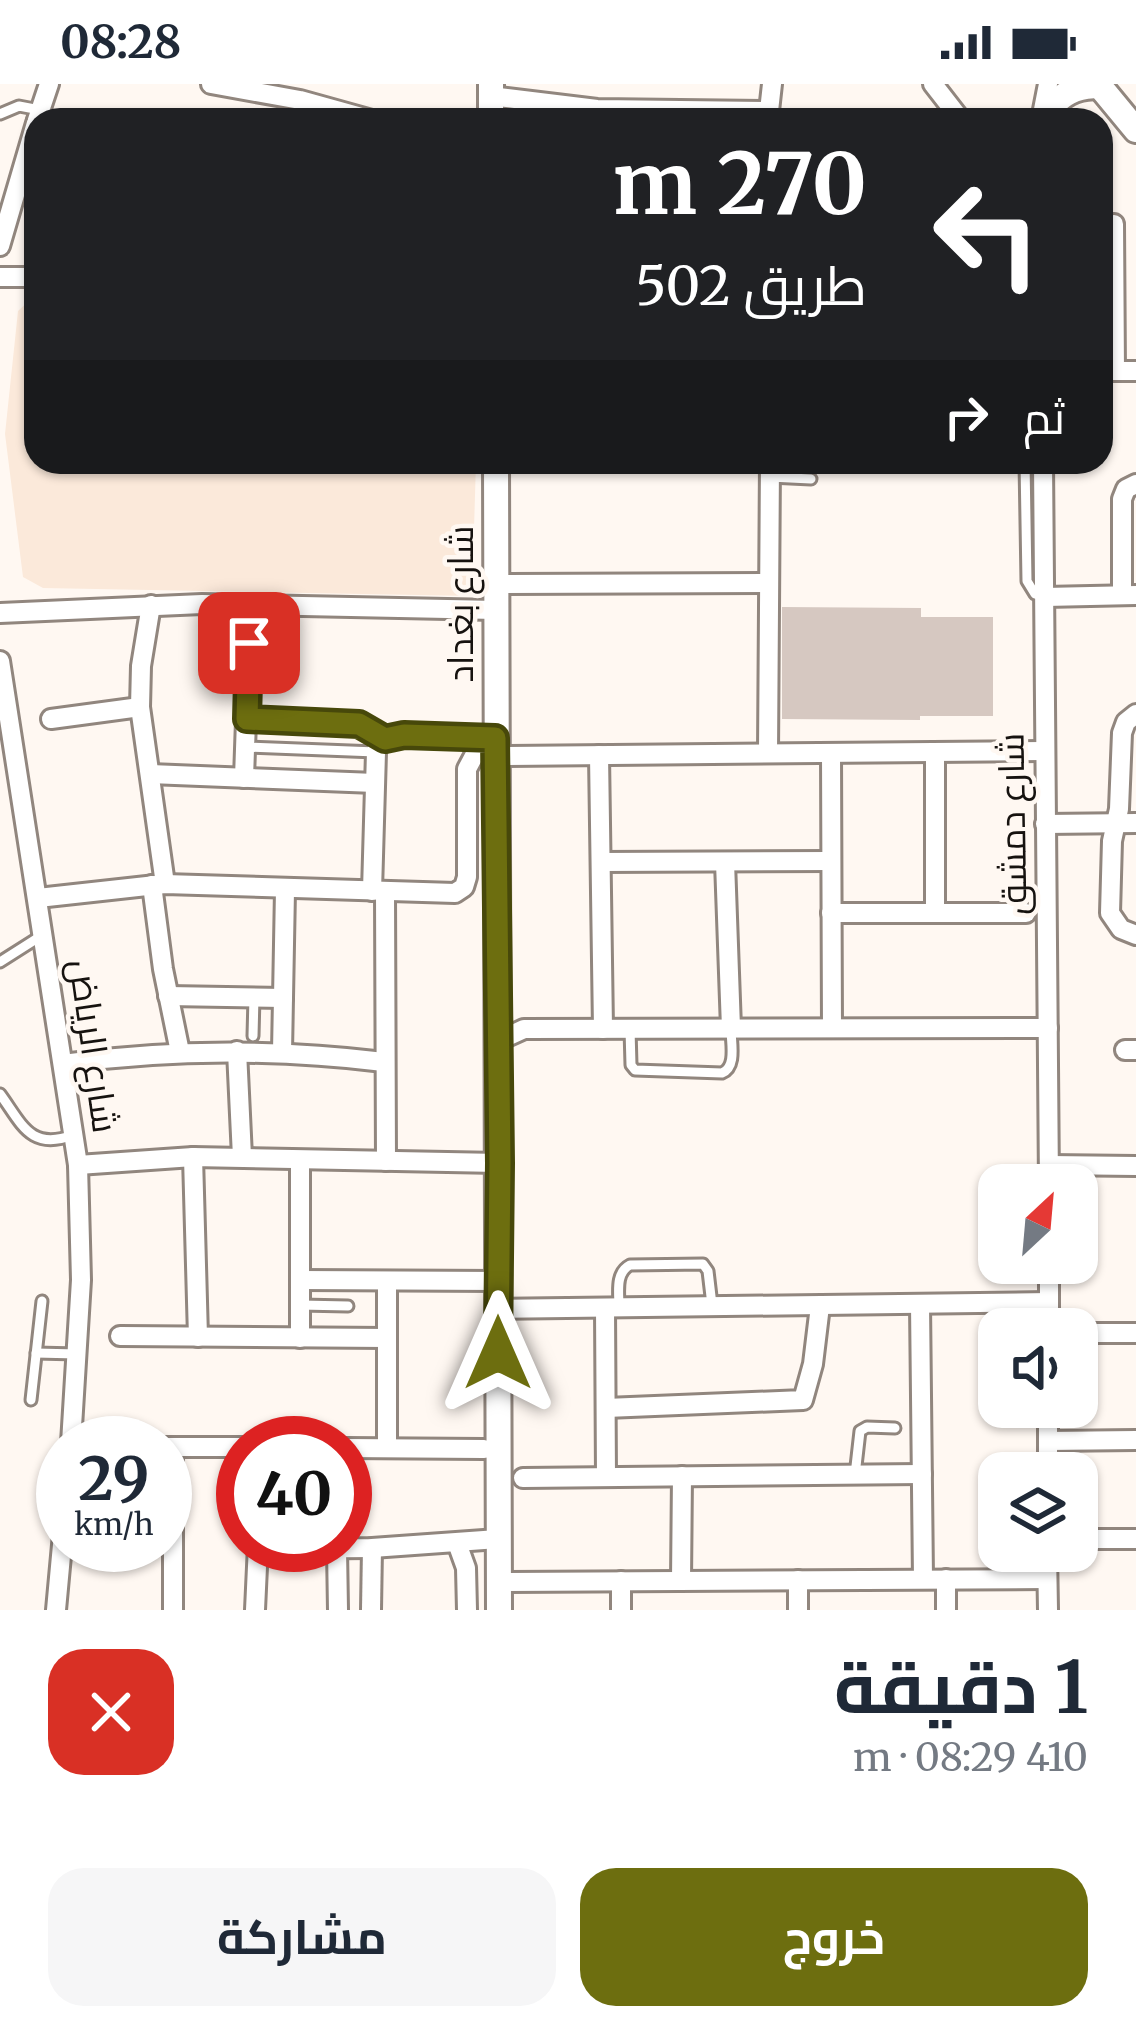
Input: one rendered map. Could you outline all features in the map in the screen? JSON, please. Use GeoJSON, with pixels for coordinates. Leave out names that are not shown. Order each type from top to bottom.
{"type":"FeatureCollection","features":[{"type":"Feature","properties":{"kind":"street"},"geometry":{"type":"LineString","coordinates":[[211,84],[329,108]]}},
{"type":"Feature","properties":{"kind":"street"},"geometry":{"type":"LineString","coordinates":[[933,84],[952,108]]}},
{"type":"Feature","properties":{"kind":"street"},"geometry":{"type":"LineString","coordinates":[[1051,102],[1070,91],[1105,85],[1136,108]]}},
{"type":"Feature","properties":{"kind":"street"},"geometry":{"type":"LineString","coordinates":[[1105,85],[1136,130]]}},
{"type":"Feature","properties":{"kind":"street"},"geometry":{"type":"LineString","coordinates":[[490,100],[529,108]]}},
{"type":"Feature","properties":{"kind":"street"},"geometry":{"type":"LineString","coordinates":[[0,247],[24,166]]}},
{"type":"Feature","properties":{"kind":"street"},"geometry":{"type":"LineString","coordinates":[[1113,277],[1114,224]]}},
{"type":"Feature","properties":{"kind":"street"},"geometry":{"type":"LineString","coordinates":[[1114,258],[1136,258]]}},
{"type":"Feature","properties":{"kind":"street","name":"شارع بغداد"},"geometry":{"type":"LineString","coordinates":[[496,474],[499,1610]]}},
{"type":"Feature","properties":{"kind":"street"},"geometry":{"type":"LineString","coordinates":[[767,753],[770,474]]}},
{"type":"Feature","properties":{"kind":"street","name":"شارع دمشق"},"geometry":{"type":"LineString","coordinates":[[1043,474],[1049,1164]]}},
{"type":"Feature","properties":{"kind":"street"},"geometry":{"type":"LineString","coordinates":[[1045,597],[1129,595],[1122,499],[1126,489],[1136,484]]}},
{"type":"Feature","properties":{"kind":"street"},"geometry":{"type":"LineString","coordinates":[[496,584],[769,583]]}},
{"type":"Feature","properties":{"kind":"street"},"geometry":{"type":"LineString","coordinates":[[0,613],[151,604],[496,610]]}},
{"type":"Feature","properties":{"kind":"street"},"geometry":{"type":"LineString","coordinates":[[151,604],[140,707],[168,997],[180,1052]]}},
{"type":"Feature","properties":{"kind":"street"},"geometry":{"type":"LineString","coordinates":[[244,778],[250,605]]}},
{"type":"Feature","properties":{"kind":"street","name":"شارع الرياض"},"geometry":{"type":"LineString","coordinates":[[0,661],[78,1165],[81,1261],[73,1416]]}},
{"type":"Feature","properties":{"kind":"street"},"geometry":{"type":"LineString","coordinates":[[51,719],[140,707]]}},
{"type":"Feature","properties":{"kind":"street"},"geometry":{"type":"LineString","coordinates":[[1136,714],[1122,733],[1120,801],[1126,823],[1112,849],[1110,913],[1120,929],[1136,934]]}},
{"type":"Feature","properties":{"kind":"street"},"geometry":{"type":"LineString","coordinates":[[247,719],[359,724],[378,745],[375,783],[386,1161]]}},
{"type":"Feature","properties":{"kind":"street"},"geometry":{"type":"LineString","coordinates":[[378,745],[404,735],[599,755],[1043,751]]}},
{"type":"Feature","properties":{"kind":"street"},"geometry":{"type":"LineString","coordinates":[[38,898],[159,885],[450,894],[464,887],[467,877],[466,769],[475,754],[494,744]]}},
{"type":"Feature","properties":{"kind":"street"},"geometry":{"type":"LineString","coordinates":[[935,752],[935,913]]}},
{"type":"Feature","properties":{"kind":"street"},"geometry":{"type":"LineString","coordinates":[[831,753],[832,1028]]}},
{"type":"Feature","properties":{"kind":"street"},"geometry":{"type":"LineString","coordinates":[[599,755],[603,1029]]}},
{"type":"Feature","properties":{"kind":"street"},"geometry":{"type":"LineString","coordinates":[[150,774],[375,783]]}},
{"type":"Feature","properties":{"kind":"street"},"geometry":{"type":"LineString","coordinates":[[1045,824],[1126,823]]}},
{"type":"Feature","properties":{"kind":"street"},"geometry":{"type":"LineString","coordinates":[[601,862],[831,862]]}},
{"type":"Feature","properties":{"kind":"street"},"geometry":{"type":"LineString","coordinates":[[725,862],[731,1028]]}},
{"type":"Feature","properties":{"kind":"street"},"geometry":{"type":"LineString","coordinates":[[282,1052],[285,890]]}},
{"type":"Feature","properties":{"kind":"street"},"geometry":{"type":"LineString","coordinates":[[831,913],[1026,913]]}},
{"type":"Feature","properties":{"kind":"street"},"geometry":{"type":"LineString","coordinates":[[168,997],[283,998]]}},
{"type":"Feature","properties":{"kind":"street"},"geometry":{"type":"LineString","coordinates":[[498,1014],[524,1029],[1048,1028]]}},
{"type":"Feature","properties":{"kind":"street"},"geometry":{"type":"LineString","coordinates":[[498,1041],[524,1029]]}},
{"type":"Feature","properties":{"kind":"street"},"geometry":{"type":"LineString","coordinates":[[63,1064],[237,1051],[384,1062]]}},
{"type":"Feature","properties":{"kind":"street"},"geometry":{"type":"LineString","coordinates":[[237,1051],[242,1157]]}},
{"type":"Feature","properties":{"kind":"street"},"geometry":{"type":"LineString","coordinates":[[78,1165],[193,1157],[500,1163]]}},
{"type":"Feature","properties":{"kind":"street"},"geometry":{"type":"LineString","coordinates":[[193,1157],[198,1337]]}},
{"type":"Feature","properties":{"kind":"street"},"geometry":{"type":"LineString","coordinates":[[300,1160],[300,1338]]}},
{"type":"Feature","properties":{"kind":"street"},"geometry":{"type":"LineString","coordinates":[[1098,1170],[1136,1166]]}},
{"type":"Feature","properties":{"kind":"street"},"geometry":{"type":"LineString","coordinates":[[300,1280],[498,1282]]}},
{"type":"Feature","properties":{"kind":"street"},"geometry":{"type":"LineString","coordinates":[[387,1281],[387,1448]]}},
{"type":"Feature","properties":{"kind":"street"},"geometry":{"type":"LineString","coordinates":[[1049,1284],[1049,1308]]}},
{"type":"Feature","properties":{"kind":"street"},"geometry":{"type":"LineString","coordinates":[[498,1309],[1049,1302]]}},
{"type":"Feature","properties":{"kind":"street"},"geometry":{"type":"LineString","coordinates":[[920,1304],[923,1579]]}},
{"type":"Feature","properties":{"kind":"street"},"geometry":{"type":"LineString","coordinates":[[606,1408],[803,1400],[820,1306]]}},
{"type":"Feature","properties":{"kind":"street"},"geometry":{"type":"LineString","coordinates":[[606,1477],[612,1308]]}},
{"type":"Feature","properties":{"kind":"street"},"geometry":{"type":"LineString","coordinates":[[1098,1333],[1136,1333]]}},
{"type":"Feature","properties":{"kind":"street"},"geometry":{"type":"LineString","coordinates":[[120,1336],[387,1338]]}},
{"type":"Feature","properties":{"kind":"street"},"geometry":{"type":"LineString","coordinates":[[1048,1428],[1048,1452]]}},
{"type":"Feature","properties":{"kind":"street"},"geometry":{"type":"LineString","coordinates":[[1048,1441],[1136,1440]]}},
{"type":"Feature","properties":{"kind":"street"},"geometry":{"type":"LineString","coordinates":[[372,1448],[484,1449]]}},
{"type":"Feature","properties":{"kind":"street"},"geometry":{"type":"LineString","coordinates":[[523,1478],[922,1474]]}},
{"type":"Feature","properties":{"kind":"street"},"geometry":{"type":"LineString","coordinates":[[681,1581],[682,1476]]}},
{"type":"Feature","properties":{"kind":"street"},"geometry":{"type":"LineString","coordinates":[[372,1548],[498,1539]]}},
{"type":"Feature","properties":{"kind":"street"},"geometry":{"type":"LineString","coordinates":[[1098,1539],[1136,1539]]}},
{"type":"Feature","properties":{"kind":"street"},"geometry":{"type":"LineString","coordinates":[[457,1543],[466,1568],[467,1610]]}},
{"type":"Feature","properties":{"kind":"street"},"geometry":{"type":"LineString","coordinates":[[56,1610],[60,1572]]}},
{"type":"Feature","properties":{"kind":"street"},"geometry":{"type":"LineString","coordinates":[[171,1572],[172,1610]]}},
{"type":"Feature","properties":{"kind":"street"},"geometry":{"type":"LineString","coordinates":[[255,1610],[257,1572]]}},
{"type":"Feature","properties":{"kind":"street"},"geometry":{"type":"LineString","coordinates":[[337,1572],[338,1610]]}},
{"type":"Feature","properties":{"kind":"street"},"geometry":{"type":"LineString","coordinates":[[370,1610],[371,1572]]}},
{"type":"Feature","properties":{"kind":"street"},"geometry":{"type":"LineString","coordinates":[[1047,1572],[1048,1610]]}},
{"type":"Feature","properties":{"kind":"street"},"geometry":{"type":"LineString","coordinates":[[499,1582],[1047,1579]]}},
{"type":"Feature","properties":{"kind":"street"},"geometry":{"type":"LineString","coordinates":[[798,1580],[798,1610]]}},
{"type":"Feature","properties":{"kind":"street"},"geometry":{"type":"LineString","coordinates":[[946,1580],[946,1610]]}},
{"type":"Feature","properties":{"kind":"street"},"geometry":{"type":"LineString","coordinates":[[621,1581],[621,1610]]}},
{"type":"Feature","properties":{"kind":"lane"},"geometry":{"type":"LineString","coordinates":[[789,474],[812,479]]}},
{"type":"Feature","properties":{"kind":"lane"},"geometry":{"type":"LineString","coordinates":[[1025,474],[1027,580],[1035,594],[1045,597]]}},
{"type":"Feature","properties":{"kind":"lane"},"geometry":{"type":"LineString","coordinates":[[245,746],[378,745]]}},
{"type":"Feature","properties":{"kind":"lane"},"geometry":{"type":"LineString","coordinates":[[0,962],[44,934]]}},
{"type":"Feature","properties":{"kind":"lane"},"geometry":{"type":"LineString","coordinates":[[253,1036],[254,998]]}},
{"type":"Feature","properties":{"kind":"lane"},"geometry":{"type":"LineString","coordinates":[[631,1029],[635,1070],[722,1073],[732,1065],[731,1028]]}},
{"type":"Feature","properties":{"kind":"lane"},"geometry":{"type":"LineString","coordinates":[[0,1094],[38,1139],[73,1135]]}},
{"type":"Feature","properties":{"kind":"lane"},"geometry":{"type":"LineString","coordinates":[[612,1308],[626,1267],[699,1263],[708,1271],[712,1306]]}},
{"type":"Feature","properties":{"kind":"lane"},"geometry":{"type":"LineString","coordinates":[[31,1400],[42,1300]]}},
{"type":"Feature","properties":{"kind":"lane"},"geometry":{"type":"LineString","coordinates":[[300,1305],[347,1306]]}},
{"type":"Feature","properties":{"kind":"lane"},"geometry":{"type":"LineString","coordinates":[[36,1353],[77,1354]]}},
{"type":"Feature","properties":{"kind":"lane"},"geometry":{"type":"LineString","coordinates":[[855,1475],[860,1430],[895,1428]]}},
{"type":"Feature","properties":{"kind":"shaded area"},"geometry":{"type":"Polygon","coordinates":[[[24,305],[24,474],[476,474],[472,596],[43,588],[23,577],[5,434],[18,311],[24,305]]]}},
{"type":"Feature","properties":{"kind":"building"},"geometry":{"type":"Polygon","coordinates":[[[782,607],[921,608],[921,617],[993,617],[993,716],[782,719],[782,607]]]}},
{"type":"Feature","properties":{"kind":"route"},"geometry":{"type":"LineString","coordinates":[[249,643],[247,719],[359,724],[385,739],[404,735],[495,738],[498,1353]]}}]}
